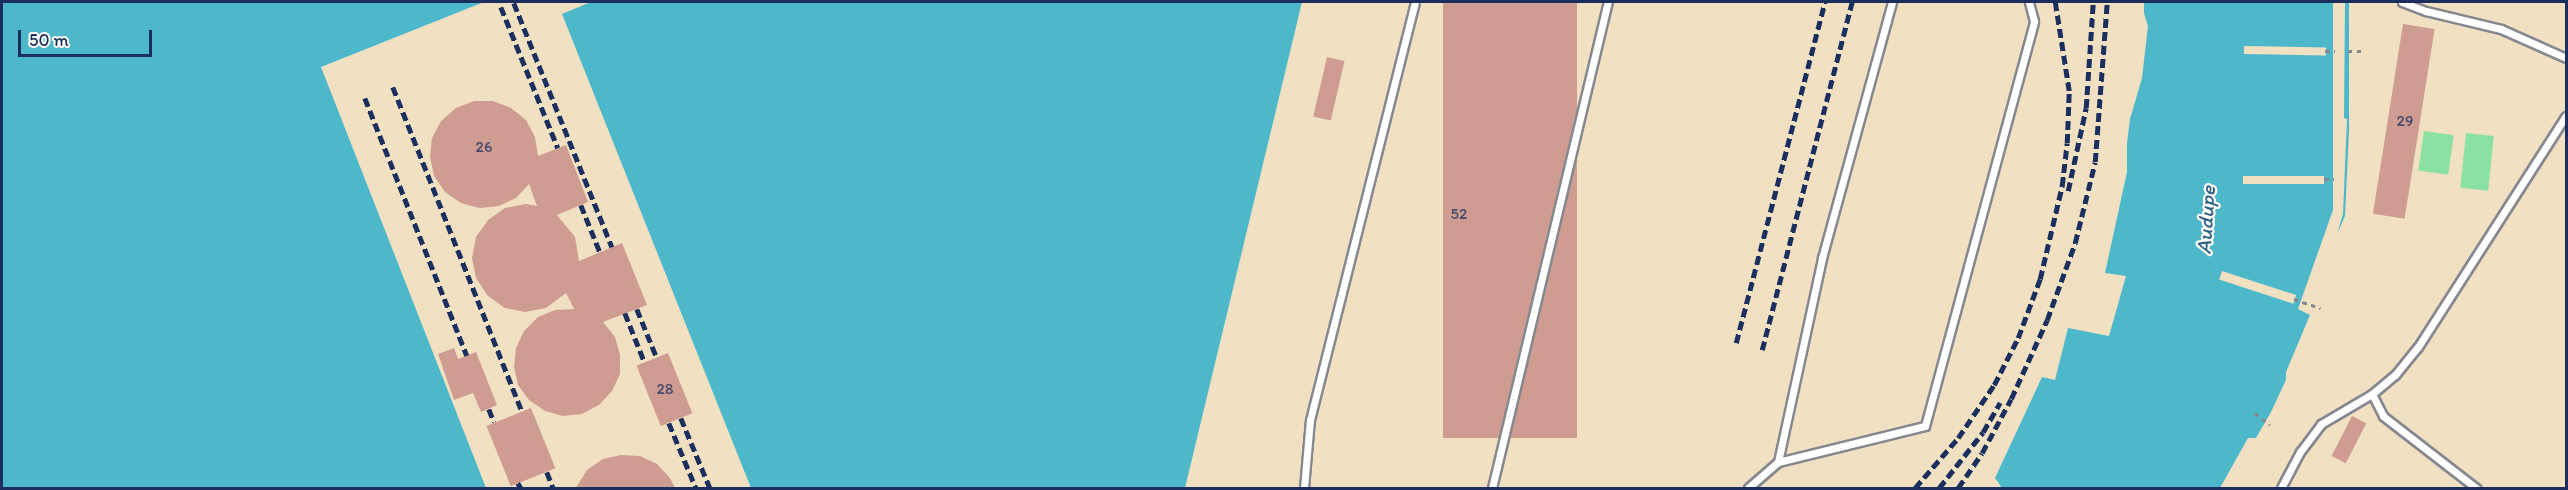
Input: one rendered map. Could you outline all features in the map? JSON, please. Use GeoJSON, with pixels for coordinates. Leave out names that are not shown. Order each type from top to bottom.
{"type":"FeatureCollection","features":[{"type":"Feature","properties":{"kind":"lane"},"geometry":{"type":"LineString","coordinates":[[1304,489],[1310,420],[1415,2]]}},
{"type":"Feature","properties":{"kind":"lane"},"geometry":{"type":"LineString","coordinates":[[1492,489],[1608,2]]}},
{"type":"Feature","properties":{"kind":"lane"},"geometry":{"type":"LineString","coordinates":[[1778,462],[1822,258],[1892,2]]}},
{"type":"Feature","properties":{"kind":"lane"},"geometry":{"type":"LineString","coordinates":[[1748,489],[1778,462],[1925,426],[2034,21],[2029,2]]}},
{"type":"Feature","properties":{"kind":"lane"},"geometry":{"type":"LineString","coordinates":[[2402,2],[2426,11],[2501,29],[2566,58]]}},
{"type":"Feature","properties":{"kind":"lane"},"geometry":{"type":"LineString","coordinates":[[2281,489],[2300,452],[2321,424],[2372,394],[2395,375],[2418,347],[2566,116]]}},
{"type":"Feature","properties":{"kind":"lane"},"geometry":{"type":"LineString","coordinates":[[2372,394],[2384,416],[2476,489]]}},
{"type":"Feature","properties":{"kind":"path"},"geometry":{"type":"LineString","coordinates":[[2325,51],[2335,51]]}},
{"type":"Feature","properties":{"kind":"path"},"geometry":{"type":"LineString","coordinates":[[2348,51],[2363,51]]}},
{"type":"Feature","properties":{"kind":"path"},"geometry":{"type":"LineString","coordinates":[[2324,179],[2334,180]]}},
{"type":"Feature","properties":{"kind":"path"},"geometry":{"type":"LineString","coordinates":[[2294,299],[2319,308]]}},
{"type":"Feature","properties":{"kind":"path"},"geometry":{"type":"LineString","coordinates":[[2255,413],[2270,425]]}},
{"type":"Feature","properties":{"kind":"green space"},"geometry":{"type":"Polygon","coordinates":[[[2424,131],[2454,135],[2448,175],[2418,171],[2424,131]]]}},
{"type":"Feature","properties":{"kind":"green space"},"geometry":{"type":"Polygon","coordinates":[[[2466,133],[2494,136],[2488,191],[2460,188],[2466,133]]]}},
{"type":"Feature","properties":{"kind":"water"},"geometry":{"type":"Polygon","coordinates":[[[2,2],[484,2],[321,67],[486,488],[2,488],[2,2]]]}},
{"type":"Feature","properties":{"kind":"water"},"geometry":{"type":"Polygon","coordinates":[[[591,2],[1302,2],[1185,488],[751,488],[562,14],[591,2]]]}},
{"type":"Feature","properties":{"kind":"water","name":"Audupe"},"geometry":{"type":"Polygon","coordinates":[[[2144,2],[2333,2],[2333,210],[2298,309],[2310,315],[2286,372],[2286,380],[2271,412],[2256,438],[2248,438],[2220,488],[2002,488],[1995,478],[2042,377],[2055,380],[2068,328],[2109,336],[2126,276],[2105,273],[2127,172],[2130,119],[2142,78],[2148,26],[2144,13],[2144,2]]]}},
{"type":"Feature","properties":{"kind":"water"},"geometry":{"type":"Polygon","coordinates":[[[2345,2],[2349,2],[2349,131],[2345,216],[2337,234],[2343,214],[2347,119],[2344,118],[2345,2]]]}},
{"type":"Feature","properties":{"kind":"pier"},"geometry":{"type":"Polygon","coordinates":[[[2244,46],[2326,47],[2326,55],[2244,54],[2244,46]]]}},
{"type":"Feature","properties":{"kind":"pier"},"geometry":{"type":"Polygon","coordinates":[[[2243,176],[2324,176],[2324,184],[2243,184],[2243,176]]]}},
{"type":"Feature","properties":{"kind":"pier"},"geometry":{"type":"Polygon","coordinates":[[[2222,271],[2296,295],[2293,304],[2219,280],[2222,271]]]}},
{"type":"Feature","properties":{"kind":"building"},"geometry":{"type":"Polygon","coordinates":[[[1443,2],[1577,2],[1577,438],[1443,438],[1443,2]]]}},
{"type":"Feature","properties":{"kind":"building"},"geometry":{"type":"Polygon","coordinates":[[[2403,24],[2435,29],[2405,219],[2373,214],[2403,24]]]}},
{"type":"Feature","properties":{"kind":"building"},"geometry":{"type":"Polygon","coordinates":[[[1327,57],[1345,61],[1331,120],[1313,116],[1327,57]]]}},
{"type":"Feature","properties":{"kind":"building"},"geometry":{"type":"Polygon","coordinates":[[[474,101],[493,101],[511,108],[526,120],[535,137],[538,156],[566,145],[588,202],[557,215],[575,237],[579,261],[622,243],[647,305],[603,322],[615,337],[620,355],[620,374],[612,391],[599,405],[582,414],[563,416],[545,411],[529,400],[518,385],[514,367],[516,348],[524,331],[538,317],[555,310],[574,309],[566,293],[546,308],[525,312],[505,308],[488,296],[476,278],[472,258],[476,237],[488,220],[505,208],[526,204],[537,206],[529,184],[516,198],[499,206],[479,208],[461,203],[445,192],[434,176],[430,157],[432,138],[441,121],[456,108],[474,101]]]}},
{"type":"Feature","properties":{"kind":"building"},"geometry":{"type":"Polygon","coordinates":[[[454,348],[458,359],[476,352],[497,405],[481,412],[473,393],[454,400],[438,354],[454,348]]]}},
{"type":"Feature","properties":{"kind":"building"},"geometry":{"type":"Polygon","coordinates":[[[668,353],[692,413],[661,426],[636,366],[668,353]]]}},
{"type":"Feature","properties":{"kind":"building"},"geometry":{"type":"Polygon","coordinates":[[[531,408],[555,468],[511,486],[486,426],[531,408]]]}},
{"type":"Feature","properties":{"kind":"building"},"geometry":{"type":"Polygon","coordinates":[[[2352,416],[2366,423],[2346,463],[2332,456],[2352,416]]]}},
{"type":"Feature","properties":{"kind":"building"},"geometry":{"type":"Polygon","coordinates":[[[621,455],[640,456],[657,464],[670,478],[675,488],[576,488],[587,470],[603,459],[621,455]]]}},
{"type":"Feature","properties":{"kind":"railway"},"geometry":{"type":"LineString","coordinates":[[1736,343],[1825,2]]}},
{"type":"Feature","properties":{"kind":"railway"},"geometry":{"type":"LineString","coordinates":[[1762,350],[1852,2]]}},
{"type":"Feature","properties":{"kind":"railway"},"geometry":{"type":"LineString","coordinates":[[1915,488],[1958,438],[1994,385],[2018,338],[2040,279],[2062,186],[2067,143],[2069,91],[2055,2]]}},
{"type":"Feature","properties":{"kind":"railway"},"geometry":{"type":"LineString","coordinates":[[2068,191],[2086,108],[2093,2]]}},
{"type":"Feature","properties":{"kind":"railway"},"geometry":{"type":"LineString","coordinates":[[1958,488],[1982,453],[2011,399],[2047,320],[2075,243],[2095,162],[2107,2]]}},
{"type":"Feature","properties":{"kind":"railway"},"geometry":{"type":"LineString","coordinates":[[514,3],[612,247]]}},
{"type":"Feature","properties":{"kind":"railway"},"geometry":{"type":"LineString","coordinates":[[501,7],[558,148]]}},
{"type":"Feature","properties":{"kind":"railway"},"geometry":{"type":"LineString","coordinates":[[393,87],[522,411]]}},
{"type":"Feature","properties":{"kind":"railway"},"geometry":{"type":"LineString","coordinates":[[365,98],[467,355]]}},
{"type":"Feature","properties":{"kind":"railway"},"geometry":{"type":"LineString","coordinates":[[581,205],[600,252]]}},
{"type":"Feature","properties":{"kind":"railway"},"geometry":{"type":"LineString","coordinates":[[637,309],[657,358]]}},
{"type":"Feature","properties":{"kind":"railway"},"geometry":{"type":"LineString","coordinates":[[625,313],[645,363]]}},
{"type":"Feature","properties":{"kind":"railway"},"geometry":{"type":"LineString","coordinates":[[1939,488],[1983,432],[2000,403]]}},
{"type":"Feature","properties":{"kind":"railway"},"geometry":{"type":"LineString","coordinates":[[489,409],[494,422]]}},
{"type":"Feature","properties":{"kind":"railway"},"geometry":{"type":"LineString","coordinates":[[681,418],[710,488]]}},
{"type":"Feature","properties":{"kind":"railway"},"geometry":{"type":"LineString","coordinates":[[669,423],[696,488]]}},
{"type":"Feature","properties":{"kind":"railway"},"geometry":{"type":"LineString","coordinates":[[547,472],[553,488]]}},
{"type":"Feature","properties":{"kind":"railway"},"geometry":{"type":"LineString","coordinates":[[518,483],[521,488]]}}]}
